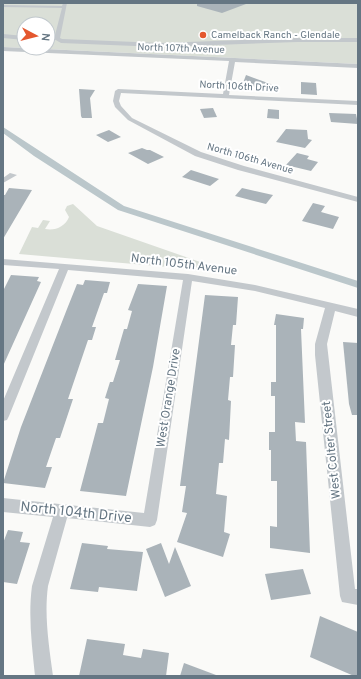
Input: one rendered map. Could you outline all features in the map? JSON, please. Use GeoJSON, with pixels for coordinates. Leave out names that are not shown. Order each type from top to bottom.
{"type":"FeatureCollection","features":[{"type":"Feature","properties":{"kind":"street"},"geometry":{"type":"LineString","coordinates":[[3,6],[64,5],[54,39],[61,41],[160,45],[358,40]]}},
{"type":"Feature","properties":{"kind":"street"},"geometry":{"type":"LineString","coordinates":[[3,36],[16,37]]}},
{"type":"Feature","properties":{"kind":"street","name":"North 107th Avenue"},"geometry":{"type":"LineString","coordinates":[[3,49],[358,66]]}},
{"type":"Feature","properties":{"kind":"street"},"geometry":{"type":"LineString","coordinates":[[226,97],[232,60]]}},
{"type":"Feature","properties":{"kind":"street","name":"North 106th Drive"},"geometry":{"type":"LineString","coordinates":[[118,91],[358,104]]}},
{"type":"Feature","properties":{"kind":"street","name":"North 106th Avenue"},"geometry":{"type":"LineString","coordinates":[[118,91],[116,101],[118,107],[130,119],[198,154],[223,164],[358,200]]}},
{"type":"Feature","properties":{"kind":"street"},"geometry":{"type":"LineString","coordinates":[[3,181],[13,175]]}},
{"type":"Feature","properties":{"kind":"street","name":"North 105th Avenue"},"geometry":{"type":"LineString","coordinates":[[3,262],[188,277],[255,288],[358,313]]}},
{"type":"Feature","properties":{"kind":"street"},"geometry":{"type":"LineString","coordinates":[[3,416],[65,267]]}},
{"type":"Feature","properties":{"kind":"street","name":"West Orange Drive"},"geometry":{"type":"LineString","coordinates":[[150,520],[188,277]]}},
{"type":"Feature","properties":{"kind":"street","name":"West Colter Street"},"geometry":{"type":"LineString","coordinates":[[331,306],[321,344],[321,355],[353,597]]}},
{"type":"Feature","properties":{"kind":"street","name":"North 104th Drive"},"geometry":{"type":"LineString","coordinates":[[3,505],[150,520]]}},
{"type":"Feature","properties":{"kind":"street"},"geometry":{"type":"LineString","coordinates":[[44,676],[38,599],[40,586],[62,512]]}},
{"type":"Feature","properties":{"kind":"path"},"geometry":{"type":"LineString","coordinates":[[295,3],[326,3]]}},
{"type":"Feature","properties":{"kind":"shaded area","name":"Camelback Ranch - Glendale"},"geometry":{"type":"Polygon","coordinates":[[[3,3],[358,3],[358,64],[56,49],[56,16],[16,16],[16,48],[3,47],[3,3]]]}},
{"type":"Feature","properties":{"kind":"shaded area"},"geometry":{"type":"Polygon","coordinates":[[[73,204],[97,226],[203,263],[203,270],[19,254],[32,227],[38,228],[43,220],[50,221],[45,229],[59,228],[69,217],[65,210],[67,206],[73,204]]]}},
{"type":"Feature","properties":{"kind":"building"},"geometry":{"type":"Polygon","coordinates":[[[197,3],[246,4],[222,13],[197,6],[197,3]]]}},
{"type":"Feature","properties":{"kind":"building"},"geometry":{"type":"Polygon","coordinates":[[[246,75],[279,87],[267,92],[243,83],[246,75]]]}},
{"type":"Feature","properties":{"kind":"building"},"geometry":{"type":"Polygon","coordinates":[[[301,82],[316,83],[317,95],[301,94],[301,82]]]}},
{"type":"Feature","properties":{"kind":"building"},"geometry":{"type":"Polygon","coordinates":[[[79,89],[95,90],[90,98],[92,118],[82,118],[81,116],[79,89]]]}},
{"type":"Feature","properties":{"kind":"building"},"geometry":{"type":"Polygon","coordinates":[[[213,108],[217,117],[204,118],[200,109],[213,108]]]}},
{"type":"Feature","properties":{"kind":"building"},"geometry":{"type":"Polygon","coordinates":[[[268,109],[279,110],[279,119],[267,118],[268,109]]]}},
{"type":"Feature","properties":{"kind":"building"},"geometry":{"type":"Polygon","coordinates":[[[329,113],[356,114],[358,124],[331,122],[329,113]]]}},
{"type":"Feature","properties":{"kind":"building"},"geometry":{"type":"Polygon","coordinates":[[[286,129],[307,130],[308,139],[312,140],[305,148],[276,142],[286,129]]]}},
{"type":"Feature","properties":{"kind":"building"},"geometry":{"type":"Polygon","coordinates":[[[109,130],[121,137],[108,142],[96,135],[109,130]]]}},
{"type":"Feature","properties":{"kind":"building"},"geometry":{"type":"Polygon","coordinates":[[[142,148],[164,157],[148,164],[128,153],[142,148]]]}},
{"type":"Feature","properties":{"kind":"building"},"geometry":{"type":"Polygon","coordinates":[[[297,153],[309,156],[307,159],[318,162],[311,171],[286,165],[297,153]]]}},
{"type":"Feature","properties":{"kind":"building"},"geometry":{"type":"Polygon","coordinates":[[[191,170],[219,179],[210,186],[182,177],[191,170]]]}},
{"type":"Feature","properties":{"kind":"building"},"geometry":{"type":"Polygon","coordinates":[[[9,188],[32,190],[3,239],[3,195],[5,195],[9,188]]]}},
{"type":"Feature","properties":{"kind":"building"},"geometry":{"type":"Polygon","coordinates":[[[242,188],[273,195],[266,204],[235,196],[242,188]]]}},
{"type":"Feature","properties":{"kind":"building"},"geometry":{"type":"Polygon","coordinates":[[[313,203],[325,206],[321,212],[339,217],[333,229],[302,221],[313,203]]]}},
{"type":"Feature","properties":{"kind":"building"},"geometry":{"type":"Polygon","coordinates":[[[11,275],[39,277],[37,281],[41,282],[3,366],[3,291],[11,275]]]}},
{"type":"Feature","properties":{"kind":"building"},"geometry":{"type":"Polygon","coordinates":[[[85,280],[110,282],[107,293],[104,293],[92,327],[96,327],[92,340],[88,340],[68,399],[73,399],[60,438],[56,438],[46,467],[52,467],[45,488],[3,483],[21,427],[77,284],[83,285],[85,280]]]}},
{"type":"Feature","properties":{"kind":"building"},"geometry":{"type":"Polygon","coordinates":[[[138,284],[167,286],[153,367],[126,496],[80,491],[98,423],[103,423],[109,399],[105,398],[110,382],[113,382],[120,360],[115,360],[124,329],[127,329],[132,311],[128,310],[138,284]]]}},
{"type":"Feature","properties":{"kind":"building"},"geometry":{"type":"Polygon","coordinates":[[[205,295],[238,297],[236,325],[233,325],[231,345],[235,345],[233,377],[230,377],[228,400],[231,401],[229,440],[225,439],[223,463],[219,463],[216,494],[227,496],[224,532],[230,534],[223,557],[177,542],[187,513],[182,512],[186,486],[180,486],[205,295]]]}},
{"type":"Feature","properties":{"kind":"building"},"geometry":{"type":"Polygon","coordinates":[[[276,314],[304,318],[303,329],[301,329],[305,423],[295,422],[296,441],[306,442],[310,553],[270,548],[270,526],[277,527],[277,481],[271,481],[271,450],[269,450],[269,432],[275,432],[275,396],[271,396],[271,382],[276,382],[276,325],[274,325],[276,314]]]}},
{"type":"Feature","properties":{"kind":"building"},"geometry":{"type":"Polygon","coordinates":[[[343,342],[358,343],[358,415],[352,415],[349,404],[343,342]]]}},
{"type":"Feature","properties":{"kind":"building"},"geometry":{"type":"Polygon","coordinates":[[[8,530],[23,532],[20,542],[30,543],[17,584],[3,582],[3,543],[8,530]]]}},
{"type":"Feature","properties":{"kind":"building"},"geometry":{"type":"Polygon","coordinates":[[[82,543],[108,546],[107,549],[143,552],[137,591],[99,587],[98,592],[70,589],[82,543]]]}},
{"type":"Feature","properties":{"kind":"building"},"geometry":{"type":"Polygon","coordinates":[[[161,543],[169,564],[175,547],[191,586],[165,597],[146,549],[161,543]]]}},
{"type":"Feature","properties":{"kind":"building"},"geometry":{"type":"Polygon","coordinates":[[[303,569],[311,594],[271,600],[265,574],[303,569]]]}},
{"type":"Feature","properties":{"kind":"building"},"geometry":{"type":"Polygon","coordinates":[[[320,616],[358,632],[358,676],[354,676],[310,657],[320,616]]]}},
{"type":"Feature","properties":{"kind":"building"},"geometry":{"type":"Polygon","coordinates":[[[87,639],[125,644],[123,655],[141,658],[143,649],[169,653],[166,676],[79,676],[87,639]]]}},
{"type":"Feature","properties":{"kind":"building"},"geometry":{"type":"Polygon","coordinates":[[[184,663],[216,675],[180,676],[184,663]]]}},
{"type":"Feature","properties":{"kind":"waterway"},"geometry":{"type":"LineString","coordinates":[[3,129],[37,154],[121,208],[358,285]]}},
{"type":"Feature","properties":{"kind":"place","name":"Camelback Ranch - Glendale"},"geometry":{"type":"Point","coordinates":[203,35]}}]}
